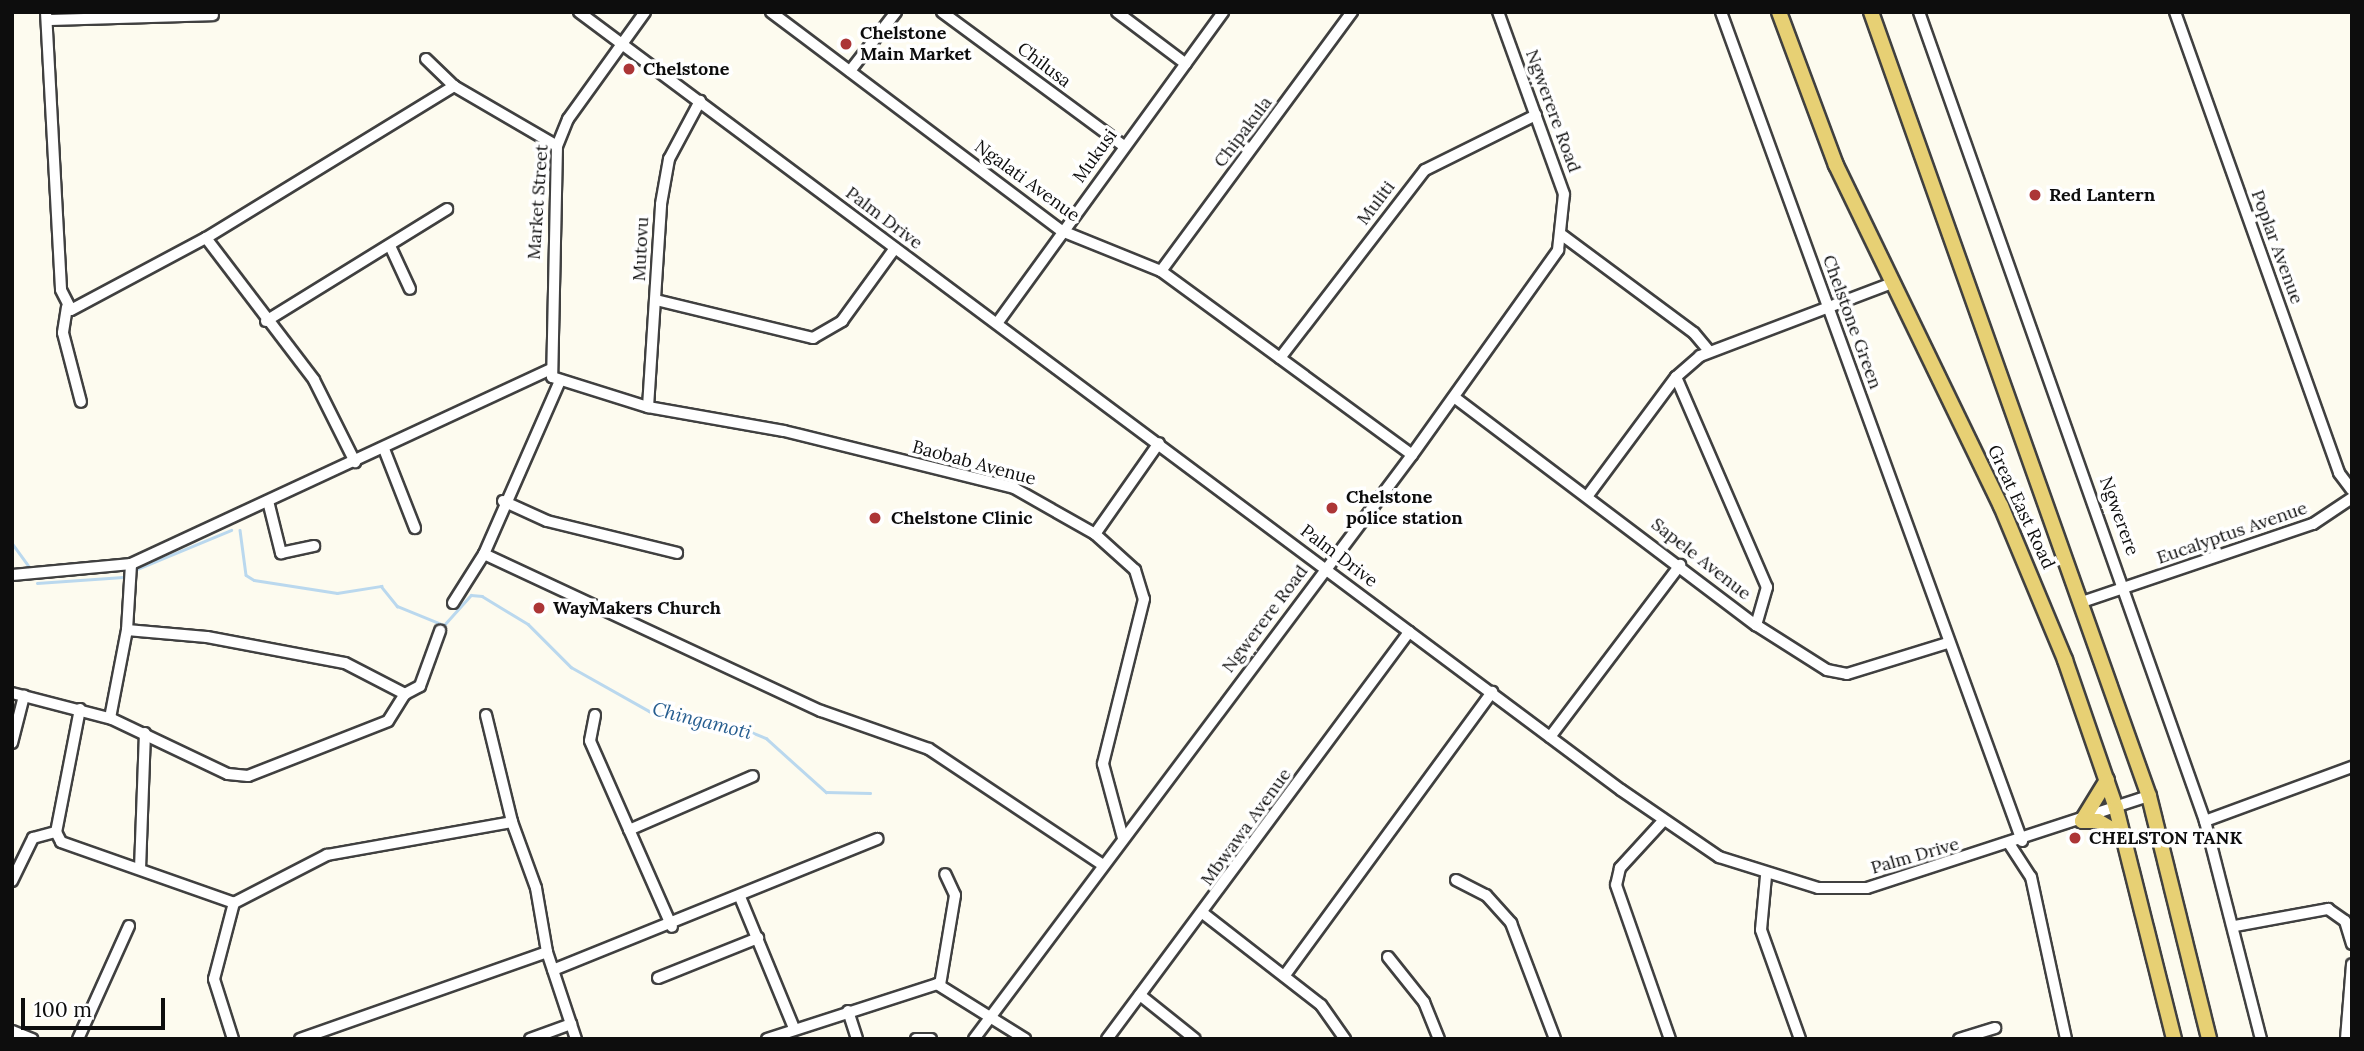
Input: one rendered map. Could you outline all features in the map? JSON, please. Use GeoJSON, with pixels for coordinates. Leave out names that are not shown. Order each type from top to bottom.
{"type":"FeatureCollection","features":[{"type":"Feature","properties":{"kind":"main road","name":"Great East Road"},"geometry":{"type":"LineString","coordinates":[[1779,12],[1836,165],[1890,284],[2032,575],[2116,807],[2174,1039]]}},
{"type":"Feature","properties":{"kind":"main road","name":"Great East Road"},"geometry":{"type":"LineString","coordinates":[[1874,13],[2149,796],[2209,1039]]}},
{"type":"Feature","properties":{"kind":"main road"},"geometry":{"type":"LineString","coordinates":[[2082,821],[2107,780]]}},
{"type":"Feature","properties":{"kind":"main road"},"geometry":{"type":"LineString","coordinates":[[2082,821],[2098,821],[2125,837]]}},
{"type":"Feature","properties":{"kind":"street","name":"Palm Drive"},"geometry":{"type":"LineString","coordinates":[[579,12],[998,322],[1663,821],[1766,876],[1818,888],[1867,888],[2016,843],[2149,796]]}},
{"type":"Feature","properties":{"kind":"street","name":"Market Street"},"geometry":{"type":"LineString","coordinates":[[549,370],[557,146],[568,118],[645,12]]}},
{"type":"Feature","properties":{"kind":"street","name":"Ngalati Avenue"},"geometry":{"type":"LineString","coordinates":[[771,12],[1062,232],[1161,271],[1412,455]]}},
{"type":"Feature","properties":{"kind":"street"},"geometry":{"type":"LineString","coordinates":[[849,71],[896,12]]}},
{"type":"Feature","properties":{"kind":"street","name":"Chilusa"},"geometry":{"type":"LineString","coordinates":[[942,12],[1124,146]]}},
{"type":"Feature","properties":{"kind":"street"},"geometry":{"type":"LineString","coordinates":[[1118,12],[1186,64]]}},
{"type":"Feature","properties":{"kind":"street","name":"Mukusi"},"geometry":{"type":"LineString","coordinates":[[998,322],[1223,12]]}},
{"type":"Feature","properties":{"kind":"street","name":"Chipakula"},"geometry":{"type":"LineString","coordinates":[[1161,271],[1352,12]]}},
{"type":"Feature","properties":{"kind":"street","name":"Ngwerere Road"},"geometry":{"type":"LineString","coordinates":[[974,1039],[1412,455],[1562,235],[1564,194],[1498,12]]}},
{"type":"Feature","properties":{"kind":"street","name":"Chelstone Green"},"geometry":{"type":"LineString","coordinates":[[1721,12],[1948,643],[2016,843],[2031,877],[2066,1039]]}},
{"type":"Feature","properties":{"kind":"street","name":"Ngwerere"},"geometry":{"type":"LineString","coordinates":[[1919,12],[2127,588],[2205,821],[2235,926],[2261,1039]]}},
{"type":"Feature","properties":{"kind":"street","name":"Poplar Avenue"},"geometry":{"type":"LineString","coordinates":[[2175,12],[2339,473],[2350,494]]}},
{"type":"Feature","properties":{"kind":"street"},"geometry":{"type":"LineString","coordinates":[[81,402],[63,333],[67,307],[46,16],[213,15]]}},
{"type":"Feature","properties":{"kind":"street"},"geometry":{"type":"LineString","coordinates":[[426,60],[454,86],[557,146]]}},
{"type":"Feature","properties":{"kind":"street"},"geometry":{"type":"LineString","coordinates":[[67,307],[86,307],[206,238],[454,86]]}},
{"type":"Feature","properties":{"kind":"street","name":"Mutovu"},"geometry":{"type":"LineString","coordinates":[[648,407],[656,300],[655,249],[669,159],[700,102]]}},
{"type":"Feature","properties":{"kind":"street","name":"Muliti"},"geometry":{"type":"LineString","coordinates":[[1280,358],[1425,170],[1536,115]]}},
{"type":"Feature","properties":{"kind":"street"},"geometry":{"type":"LineString","coordinates":[[266,321],[391,247],[447,209]]}},
{"type":"Feature","properties":{"kind":"street"},"geometry":{"type":"LineString","coordinates":[[1562,235],[1694,333],[1709,351]]}},
{"type":"Feature","properties":{"kind":"street"},"geometry":{"type":"LineString","coordinates":[[206,238],[266,321],[323,393],[355,462]]}},
{"type":"Feature","properties":{"kind":"street"},"geometry":{"type":"LineString","coordinates":[[391,247],[410,289]]}},
{"type":"Feature","properties":{"kind":"street"},"geometry":{"type":"LineString","coordinates":[[656,300],[813,338],[842,321],[895,248]]}},
{"type":"Feature","properties":{"kind":"street"},"geometry":{"type":"LineString","coordinates":[[1589,494],[1676,377],[1709,351],[1890,284]]}},
{"type":"Feature","properties":{"kind":"street"},"geometry":{"type":"LineString","coordinates":[[12,575],[131,564],[384,449],[549,370],[559,383],[503,501],[484,554],[453,603]]}},
{"type":"Feature","properties":{"kind":"street"},"geometry":{"type":"LineString","coordinates":[[1676,377],[1766,587],[1756,625]]}},
{"type":"Feature","properties":{"kind":"street","name":"Baobab Avenue"},"geometry":{"type":"LineString","coordinates":[[559,383],[648,407],[784,431],[1014,488],[1095,534],[1135,570],[1144,599],[1103,764],[1123,838]]}},
{"type":"Feature","properties":{"kind":"street","name":"Sapele Avenue"},"geometry":{"type":"LineString","coordinates":[[1454,397],[1589,494],[1756,625],[1841,675],[1948,643]]}},
{"type":"Feature","properties":{"kind":"street"},"geometry":{"type":"LineString","coordinates":[[1095,534],[1159,443]]}},
{"type":"Feature","properties":{"kind":"street"},"geometry":{"type":"LineString","coordinates":[[384,449],[415,527]]}},
{"type":"Feature","properties":{"kind":"street","name":"Eucalyptus Avenue"},"geometry":{"type":"LineString","coordinates":[[2082,602],[2313,524],[2350,494]]}},
{"type":"Feature","properties":{"kind":"street"},"geometry":{"type":"LineString","coordinates":[[268,500],[281,553],[314,546]]}},
{"type":"Feature","properties":{"kind":"street"},"geometry":{"type":"LineString","coordinates":[[503,501],[547,521],[677,553]]}},
{"type":"Feature","properties":{"kind":"street"},"geometry":{"type":"LineString","coordinates":[[484,554],[821,711],[929,749],[1103,865]]}},
{"type":"Feature","properties":{"kind":"street"},"geometry":{"type":"LineString","coordinates":[[110,718],[127,630],[131,564]]}},
{"type":"Feature","properties":{"kind":"street"},"geometry":{"type":"LineString","coordinates":[[1550,737],[1680,565]]}},
{"type":"Feature","properties":{"kind":"street"},"geometry":{"type":"LineString","coordinates":[[127,630],[207,637],[345,663],[405,694]]}},
{"type":"Feature","properties":{"kind":"street"},"geometry":{"type":"LineString","coordinates":[[12,693],[110,718],[228,774],[248,776],[388,721],[405,694],[420,686],[440,631]]}},
{"type":"Feature","properties":{"kind":"street","name":"Mbwawa Avenue"},"geometry":{"type":"LineString","coordinates":[[1107,1039],[1204,914],[1409,632]]}},
{"type":"Feature","properties":{"kind":"street"},"geometry":{"type":"LineString","coordinates":[[1285,975],[1492,692]]}},
{"type":"Feature","properties":{"kind":"street"},"geometry":{"type":"LineString","coordinates":[[12,743],[24,696]]}},
{"type":"Feature","properties":{"kind":"street"},"geometry":{"type":"LineString","coordinates":[[56,832],[80,709]]}},
{"type":"Feature","properties":{"kind":"street"},"geometry":{"type":"LineString","coordinates":[[486,715],[512,822],[536,888],[547,952],[576,1039]]}},
{"type":"Feature","properties":{"kind":"street"},"geometry":{"type":"LineString","coordinates":[[594,715],[590,741],[672,927]]}},
{"type":"Feature","properties":{"kind":"street"},"geometry":{"type":"LineString","coordinates":[[140,869],[145,733]]}},
{"type":"Feature","properties":{"kind":"street"},"geometry":{"type":"LineString","coordinates":[[2205,821],[2352,767]]}},
{"type":"Feature","properties":{"kind":"street"},"geometry":{"type":"LineString","coordinates":[[629,830],[753,776]]}},
{"type":"Feature","properties":{"kind":"street"},"geometry":{"type":"LineString","coordinates":[[1663,821],[1620,868],[1616,886],[1670,1039]]}},
{"type":"Feature","properties":{"kind":"street"},"geometry":{"type":"LineString","coordinates":[[56,832],[78,850],[234,902],[327,856],[512,822]]}},
{"type":"Feature","properties":{"kind":"street"},"geometry":{"type":"LineString","coordinates":[[12,881],[33,838],[56,832]]}},
{"type":"Feature","properties":{"kind":"street"},"geometry":{"type":"LineString","coordinates":[[553,970],[672,927],[878,839]]}},
{"type":"Feature","properties":{"kind":"street"},"geometry":{"type":"LineString","coordinates":[[940,985],[955,895],[946,874]]}},
{"type":"Feature","properties":{"kind":"street"},"geometry":{"type":"LineString","coordinates":[[1766,876],[1761,930],[1800,1039]]}},
{"type":"Feature","properties":{"kind":"street"},"geometry":{"type":"LineString","coordinates":[[1457,880],[1486,895],[1511,923],[1555,1039]]}},
{"type":"Feature","properties":{"kind":"street"},"geometry":{"type":"LineString","coordinates":[[740,898],[794,1028]]}},
{"type":"Feature","properties":{"kind":"street"},"geometry":{"type":"LineString","coordinates":[[233,1039],[214,979],[234,902]]}},
{"type":"Feature","properties":{"kind":"street"},"geometry":{"type":"LineString","coordinates":[[2235,926],[2328,909],[2345,921],[2352,944]]}},
{"type":"Feature","properties":{"kind":"street"},"geometry":{"type":"LineString","coordinates":[[1204,914],[1321,1005],[1345,1039]]}},
{"type":"Feature","properties":{"kind":"street"},"geometry":{"type":"LineString","coordinates":[[78,1039],[129,926]]}},
{"type":"Feature","properties":{"kind":"street"},"geometry":{"type":"LineString","coordinates":[[657,978],[758,938]]}},
{"type":"Feature","properties":{"kind":"street"},"geometry":{"type":"LineString","coordinates":[[300,1039],[547,952]]}},
{"type":"Feature","properties":{"kind":"street"},"geometry":{"type":"LineString","coordinates":[[1388,957],[1424,1002],[1439,1039]]}},
{"type":"Feature","properties":{"kind":"street"},"geometry":{"type":"LineString","coordinates":[[2346,1039],[2352,964]]}},
{"type":"Feature","properties":{"kind":"street"},"geometry":{"type":"LineString","coordinates":[[767,1039],[848,1011],[940,985],[992,1015],[1025,1039]]}},
{"type":"Feature","properties":{"kind":"street"},"geometry":{"type":"LineString","coordinates":[[1140,995],[1195,1039]]}},
{"type":"Feature","properties":{"kind":"street"},"geometry":{"type":"LineString","coordinates":[[848,1011],[857,1039]]}},
{"type":"Feature","properties":{"kind":"street"},"geometry":{"type":"LineString","coordinates":[[530,1039],[571,1024]]}},
{"type":"Feature","properties":{"kind":"street"},"geometry":{"type":"LineString","coordinates":[[1959,1039],[1995,1028]]}},
{"type":"Feature","properties":{"kind":"street"},"geometry":{"type":"LineString","coordinates":[[12,1031],[32,1039]]}},
{"type":"Feature","properties":{"kind":"street"},"geometry":{"type":"LineString","coordinates":[[916,1039],[931,1039]]}},
{"type":"Feature","properties":{"kind":"waterway","name":"Chingamoti"},"geometry":{"type":"LineString","coordinates":[[135,570],[231,530]]}},
{"type":"Feature","properties":{"kind":"waterway","name":"Chingamoti"},"geometry":{"type":"LineString","coordinates":[[240,530],[246,575],[254,580],[337,593],[381,586],[397,606],[444,625],[471,595],[482,596],[528,624],[571,667],[649,711],[746,730],[766,738],[826,792],[870,793]]}},
{"type":"Feature","properties":{"kind":"waterway","name":"Chingamoti"},"geometry":{"type":"LineString","coordinates":[[12,543],[31,569]]}},
{"type":"Feature","properties":{"kind":"waterway","name":"Chingamoti"},"geometry":{"type":"LineString","coordinates":[[37,583],[123,577]]}},
{"type":"Feature","properties":{"kind":"place","name":"Chelstone Main Market"},"geometry":{"type":"Point","coordinates":[846,44]}},
{"type":"Feature","properties":{"kind":"place","name":"Chelstone"},"geometry":{"type":"Point","coordinates":[629,69]}},
{"type":"Feature","properties":{"kind":"place","name":"Red Lantern"},"geometry":{"type":"Point","coordinates":[2035,195]}},
{"type":"Feature","properties":{"kind":"place","name":"Chelstone police station"},"geometry":{"type":"Point","coordinates":[1332,508]}},
{"type":"Feature","properties":{"kind":"place","name":"Chelstone Clinic"},"geometry":{"type":"Point","coordinates":[875,518]}},
{"type":"Feature","properties":{"kind":"place","name":"WayMakers Church"},"geometry":{"type":"Point","coordinates":[539,608]}},
{"type":"Feature","properties":{"kind":"place","name":"CHELSTON TANK"},"geometry":{"type":"Point","coordinates":[2075,838]}}]}
